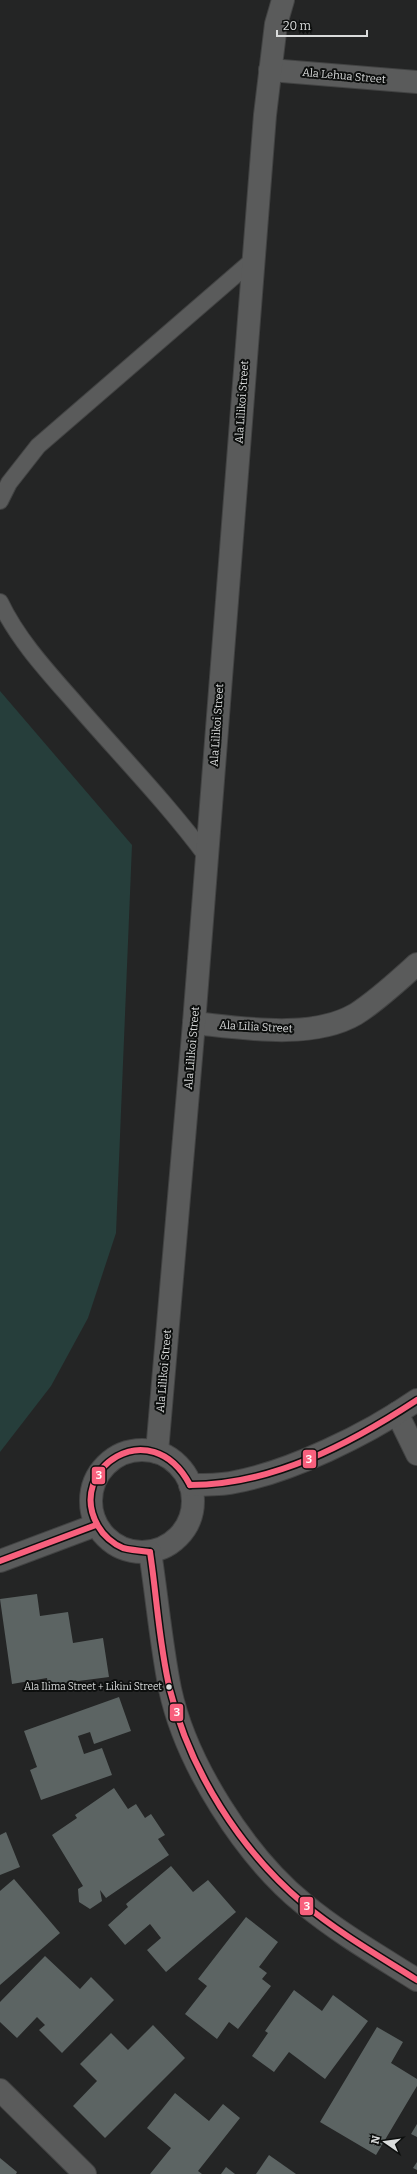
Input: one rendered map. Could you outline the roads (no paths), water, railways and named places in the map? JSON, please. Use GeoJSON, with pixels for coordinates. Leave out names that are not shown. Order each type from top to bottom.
{"type":"FeatureCollection","features":[{"type":"Feature","properties":{"kind":"street","name":"Ala Lilikoi Street"},"geometry":{"type":"LineString","coordinates":[[157,1452],[194,1023],[253,260],[270,70],[276,24],[283,0]]}},
{"type":"Feature","properties":{"kind":"street","name":"Ala Lehua Street"},"geometry":{"type":"LineString","coordinates":[[270,70],[417,82]]}},
{"type":"Feature","properties":{"kind":"street","name":"Ala Līlia Street"},"geometry":{"type":"LineString","coordinates":[[194,1023],[287,1031],[322,1026],[354,1014],[390,988],[417,964]]}},
{"type":"Feature","properties":{"kind":"street"},"geometry":{"type":"LineString","coordinates":[[190,1485],[232,1482],[278,1470],[343,1443],[417,1400]]}},
{"type":"Feature","properties":{"kind":"street"},"geometry":{"type":"LineString","coordinates":[[397,1413],[417,1454]]}},
{"type":"Feature","properties":{"kind":"street"},"geometry":{"type":"LineString","coordinates":[[140,1449],[157,1452],[172,1459],[183,1471],[190,1485],[193,1503],[189,1520],[180,1534],[167,1546],[150,1552],[134,1552],[119,1547],[106,1537],[96,1525],[91,1508],[91,1497],[97,1475],[109,1462],[123,1452],[140,1449]]}},
{"type":"Feature","properties":{"kind":"street"},"geometry":{"type":"LineString","coordinates":[[0,1561],[96,1525]]}},
{"type":"Feature","properties":{"kind":"street"},"geometry":{"type":"LineString","coordinates":[[150,1552],[170,1690],[189,1751],[209,1786],[239,1833],[268,1870],[303,1904],[359,1943],[417,1980]]}},
{"type":"Feature","properties":{"kind":"street"},"geometry":{"type":"LineString","coordinates":[[0,2090],[85,2174]]}},
{"type":"Feature","properties":{"kind":"lane"},"geometry":{"type":"LineString","coordinates":[[0,501],[9,483],[38,446],[253,260]]}},
{"type":"Feature","properties":{"kind":"lane"},"geometry":{"type":"LineString","coordinates":[[0,602],[16,631],[39,661],[175,815],[207,857]]}},
{"type":"Feature","properties":{"kind":"place","name":"Ala Ilima Street + Likini Street"},"geometry":{"type":"Point","coordinates":[169,1687]}}]}
